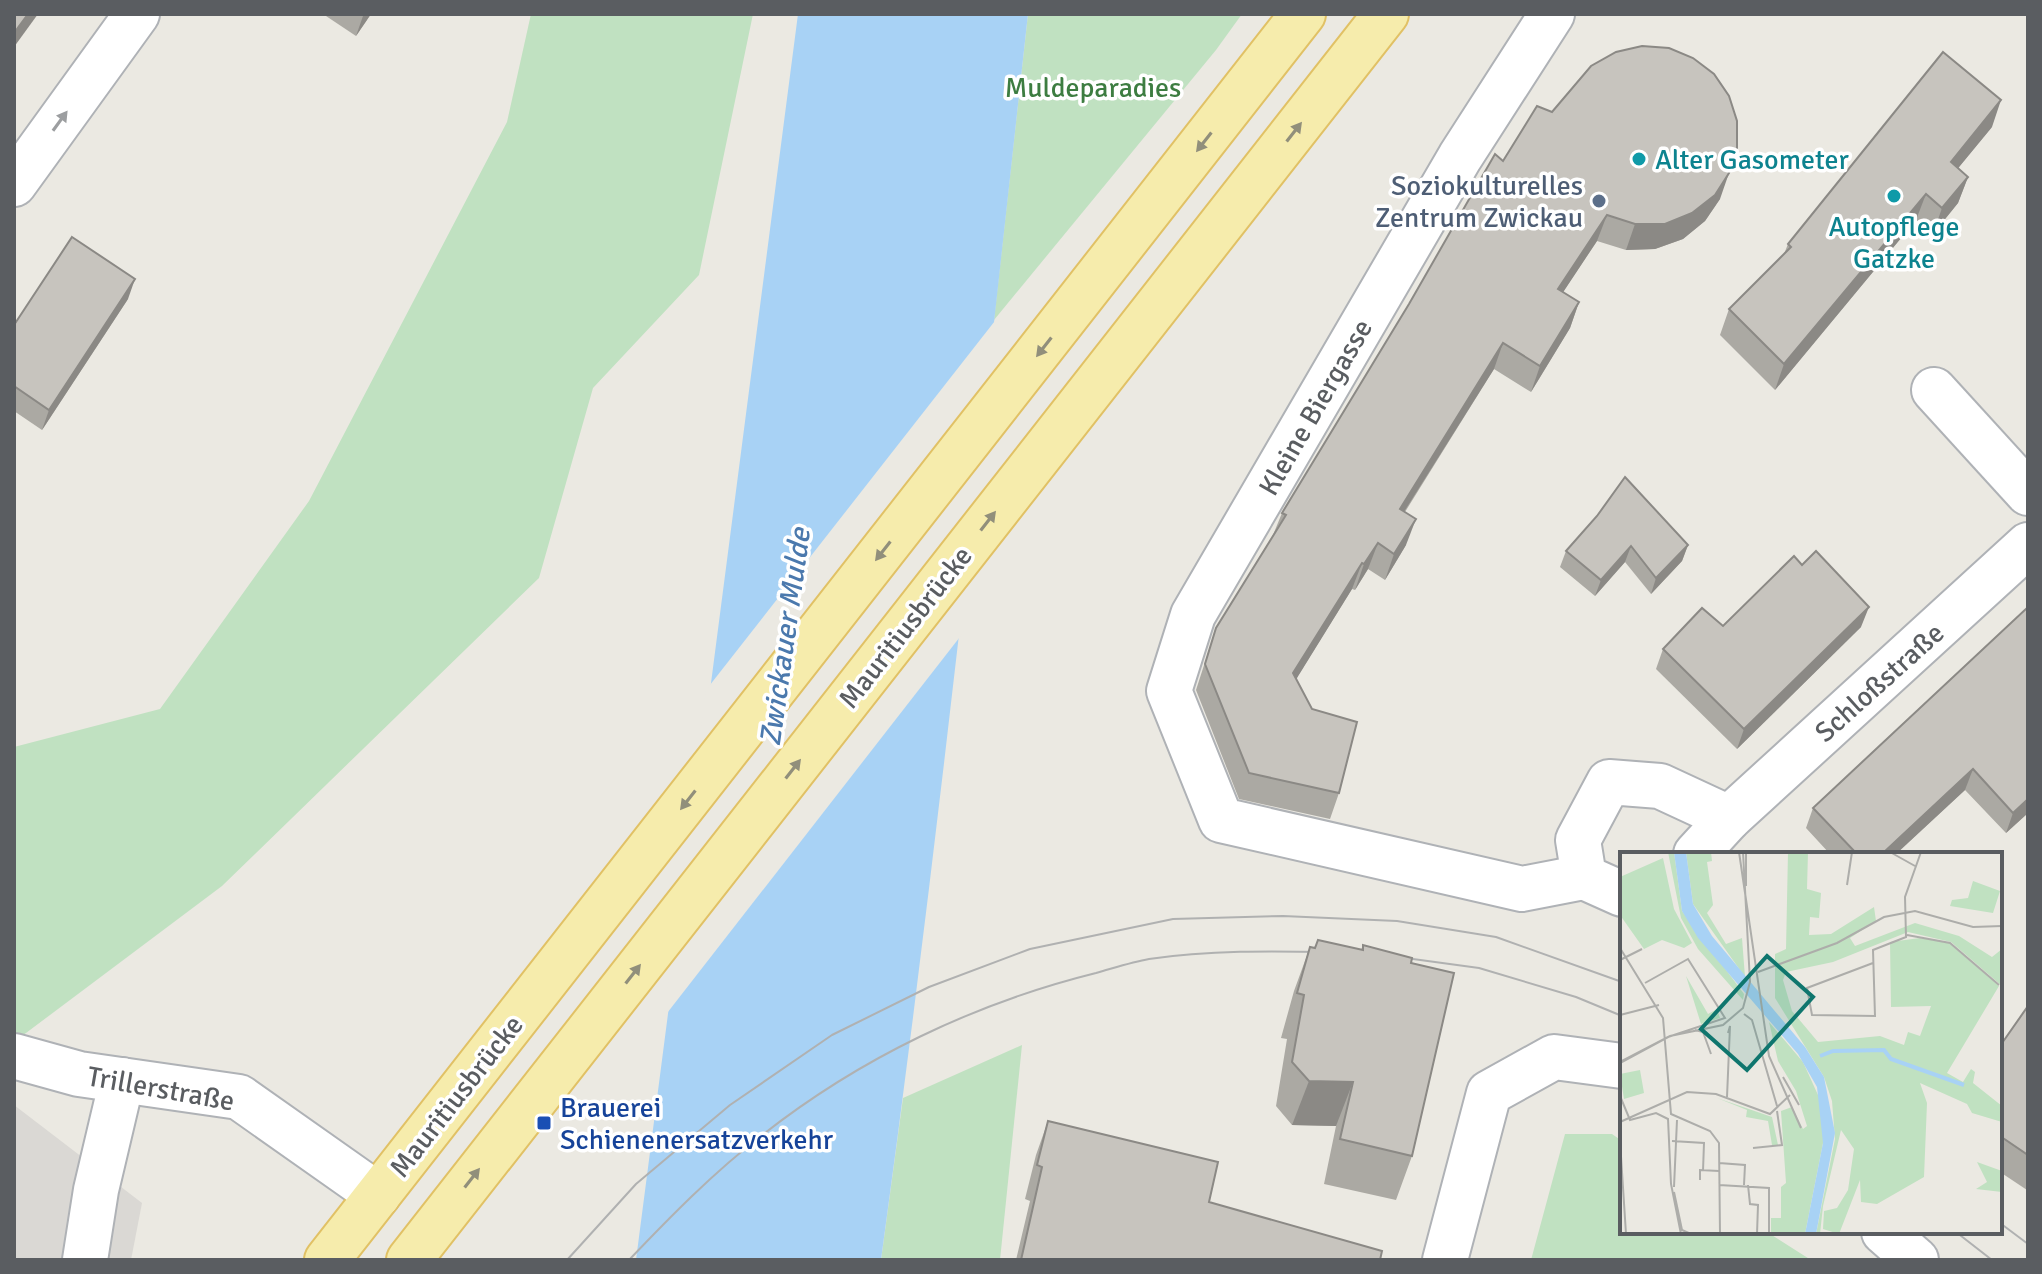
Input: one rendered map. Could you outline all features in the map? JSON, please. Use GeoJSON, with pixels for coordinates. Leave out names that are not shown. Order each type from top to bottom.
{"type":"FeatureCollection","features":[{"type":"Feature","properties":{"kind":"main road","name":"Mauritiusbrücke"},"geometry":{"type":"LineString","coordinates":[[327,1260],[1303,14]]}},
{"type":"Feature","properties":{"kind":"main road","name":"Mauritiusbrücke"},"geometry":{"type":"LineString","coordinates":[[417,1250],[1386,14]]}},
{"type":"Feature","properties":{"kind":"street"},"geometry":{"type":"LineString","coordinates":[[14,184],[137,14]]}},
{"type":"Feature","properties":{"kind":"street","name":"Kleine Biergasse"},"geometry":{"type":"LineString","coordinates":[[1552,14],[1460,157],[1193,615],[1169,691],[1221,820],[1522,889],[1603,886]]}},
{"type":"Feature","properties":{"kind":"street"},"geometry":{"type":"LineString","coordinates":[[1934,390],[2028,493]]}},
{"type":"Feature","properties":{"kind":"street","name":"Schloßstraße"},"geometry":{"type":"LineString","coordinates":[[1698,852],[1729,818],[2028,545]]}},
{"type":"Feature","properties":{"kind":"street"},"geometry":{"type":"LineString","coordinates":[[1603,886],[1578,840],[1609,782],[1660,786],[1729,818]]}},
{"type":"Feature","properties":{"kind":"street","name":"Trillerstraße"},"geometry":{"type":"LineString","coordinates":[[14,1056],[79,1074],[239,1097],[378,1195]]}},
{"type":"Feature","properties":{"kind":"street"},"geometry":{"type":"LineString","coordinates":[[1445,1260],[1489,1093],[1554,1057],[1620,1066]]}},
{"type":"Feature","properties":{"kind":"street"},"geometry":{"type":"LineString","coordinates":[[85,1260],[96,1190],[122,1080]]}},
{"type":"Feature","properties":{"kind":"street"},"geometry":{"type":"LineString","coordinates":[[1886,1234],[1916,1260]]}},
{"type":"Feature","properties":{"kind":"shaded area"},"geometry":{"type":"Polygon","coordinates":[[[14,1105],[142,1203],[131,1260],[14,1260],[14,1105]]]}},
{"type":"Feature","properties":{"kind":"green space"},"geometry":{"type":"Polygon","coordinates":[[[531,14],[753,14],[699,275],[593,388],[539,578],[222,886],[14,1042],[14,747],[160,709],[309,501],[507,122],[531,14]]]}},
{"type":"Feature","properties":{"kind":"green space","name":"Muldeparadies"},"geometry":{"type":"Polygon","coordinates":[[[1028,14],[1242,14],[1216,50],[994,320],[1028,14]]]}},
{"type":"Feature","properties":{"kind":"green space"},"geometry":{"type":"Polygon","coordinates":[[[1022,1045],[1000,1260],[881,1260],[903,1098],[1022,1045]]]}},
{"type":"Feature","properties":{"kind":"green space"},"geometry":{"type":"Polygon","coordinates":[[[1565,1134],[1612,1134],[1620,1140],[1620,1234],[1770,1234],[1811,1260],[1531,1260],[1565,1134]]]}},
{"type":"Feature","properties":{"kind":"water","name":"Zwickauer Mulde"},"geometry":{"type":"Polygon","coordinates":[[[798,14],[1028,14],[959,638],[902,1105],[881,1260],[636,1260],[798,14]]]}},
{"type":"Feature","properties":{"kind":"pier"},"geometry":{"type":"Polygon","coordinates":[[[998,317],[963,633],[664,1017],[706,690],[998,317]]]}},
{"type":"Feature","properties":{"kind":"building"},"geometry":{"type":"Polygon","coordinates":[[[14,14],[28,14],[14,33],[14,14]]]}},
{"type":"Feature","properties":{"kind":"building"},"geometry":{"type":"Polygon","coordinates":[[[1642,46],[1669,48],[1693,58],[1714,74],[1729,96],[1737,121],[1737,148],[1729,173],[1715,195],[1692,213],[1665,224],[1635,224],[1607,215],[1558,289],[1579,302],[1540,366],[1503,343],[1400,509],[1416,519],[1394,554],[1378,543],[1362,563],[1293,673],[1312,709],[1357,722],[1339,793],[1249,773],[1205,664],[1216,628],[1286,515],[1282,513],[1409,304],[1495,154],[1503,161],[1537,106],[1552,112],[1591,66],[1616,52],[1642,46]]]}},
{"type":"Feature","properties":{"kind":"building","name":"Autopflege Gatzke"},"geometry":{"type":"Polygon","coordinates":[[[1943,52],[2001,100],[1951,162],[1968,177],[1942,208],[1926,194],[1784,364],[1729,309],[1791,247],[1788,244],[1943,52]]]}},
{"type":"Feature","properties":{"kind":"building"},"geometry":{"type":"Polygon","coordinates":[[[72,237],[135,279],[49,410],[14,386],[14,325],[72,237]]]}},
{"type":"Feature","properties":{"kind":"building"},"geometry":{"type":"Polygon","coordinates":[[[1625,477],[1688,545],[1656,578],[1631,546],[1601,580],[1566,551],[1597,516],[1625,477]]]}},
{"type":"Feature","properties":{"kind":"building"},"geometry":{"type":"Polygon","coordinates":[[[1816,551],[1869,607],[1744,729],[1663,649],[1702,608],[1723,626],[1794,556],[1802,565],[1816,551]]]}},
{"type":"Feature","properties":{"kind":"building"},"geometry":{"type":"Polygon","coordinates":[[[2028,607],[2028,799],[2013,813],[1973,769],[1884,852],[1855,852],[1813,808],[2028,607]]]}},
{"type":"Feature","properties":{"kind":"building"},"geometry":{"type":"Polygon","coordinates":[[[1318,940],[1363,950],[1363,945],[1412,958],[1411,963],[1454,973],[1412,1156],[1340,1139],[1353,1082],[1309,1081],[1292,1062],[1304,995],[1297,993],[1310,947],[1315,948],[1318,940]]]}},
{"type":"Feature","properties":{"kind":"building"},"geometry":{"type":"Polygon","coordinates":[[[2028,1006],[2028,1155],[2002,1137],[2002,1043],[2028,1006]]]}},
{"type":"Feature","properties":{"kind":"building"},"geometry":{"type":"Polygon","coordinates":[[[1048,1121],[1218,1162],[1209,1202],[1382,1251],[1380,1260],[1021,1260],[1042,1167],[1037,1165],[1048,1121]]]}},
{"type":"Feature","properties":{"kind":"tram line"},"geometry":{"type":"LineString","coordinates":[[567,1260],[636,1184],[730,1105],[832,1035],[929,987],[1030,949],[1173,919],[1283,916],[1397,921],[1496,937],[1620,981]]}},
{"type":"Feature","properties":{"kind":"tram line"},"geometry":{"type":"LineString","coordinates":[[629,1260],[726,1165],[799,1108],[879,1058],[963,1017],[1051,985],[1149,959],[1263,951],[1331,952]]}},
{"type":"Feature","properties":{"kind":"tram line"},"geometry":{"type":"LineString","coordinates":[[1391,956],[1479,968],[1576,997],[1620,1015]]}},
{"type":"Feature","properties":{"kind":"tram line"},"geometry":{"type":"LineString","coordinates":[[2002,1224],[2028,1244]]}},
{"type":"Feature","properties":{"kind":"tram line"},"geometry":{"type":"LineString","coordinates":[[1959,1234],[1992,1260]]}},
{"type":"Feature","properties":{"kind":"place","name":"Alter Gasometer"},"geometry":{"type":"Point","coordinates":[1639,159]}},
{"type":"Feature","properties":{"kind":"place","name":"Autopflege Gatzke"},"geometry":{"type":"Point","coordinates":[1894,196]}},
{"type":"Feature","properties":{"kind":"place","name":"Soziokulturelles Zentrum Zwickau"},"geometry":{"type":"Point","coordinates":[1599,201]}},
{"type":"Feature","properties":{"kind":"place","name":"Brauerei Schienenersatzverkehr"},"geometry":{"type":"Point","coordinates":[544,1123]}}]}
